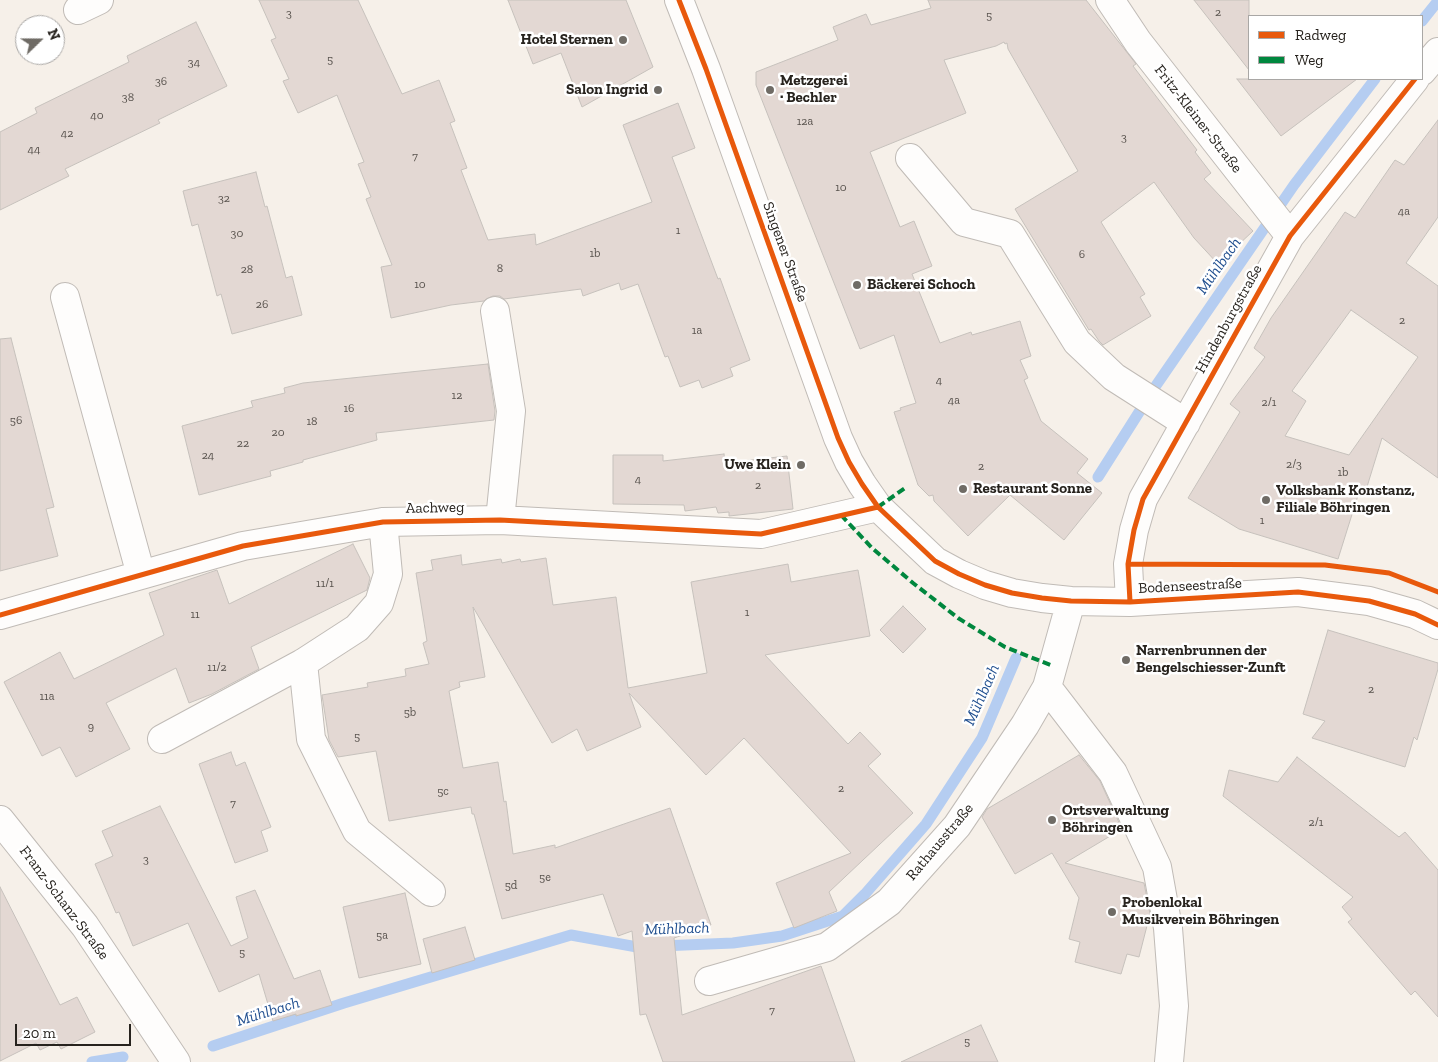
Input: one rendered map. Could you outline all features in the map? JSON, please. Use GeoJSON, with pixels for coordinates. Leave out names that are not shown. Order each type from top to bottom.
{"type":"FeatureCollection","features":[{"type":"Feature","properties":{"kind":"street","name":"Singener Straße"},"geometry":{"type":"LineString","coordinates":[[680,0],[838,438],[849,462],[878,507]]}},
{"type":"Feature","properties":{"kind":"street","name":"Fritz-Kleiner-Straße"},"geometry":{"type":"LineString","coordinates":[[1110,0],[1138,42],[1290,236]]}},
{"type":"Feature","properties":{"kind":"street"},"geometry":{"type":"LineString","coordinates":[[1423,70],[1438,52]]}},
{"type":"Feature","properties":{"kind":"street","name":"Hindenburgstraße"},"geometry":{"type":"LineString","coordinates":[[1130,602],[1128,564],[1134,530],[1143,499],[1290,236],[1414,80]]}},
{"type":"Feature","properties":{"kind":"street"},"geometry":{"type":"LineString","coordinates":[[910,158],[964,222],[1010,234],[1077,342],[1114,377],[1186,422]]}},
{"type":"Feature","properties":{"kind":"street"},"geometry":{"type":"LineString","coordinates":[[65,297],[141,575]]}},
{"type":"Feature","properties":{"kind":"street"},"geometry":{"type":"LineString","coordinates":[[495,311],[511,411],[500,520]]}},
{"type":"Feature","properties":{"kind":"street","name":"Aachweg"},"geometry":{"type":"LineString","coordinates":[[0,615],[243,546],[384,522],[500,520],[761,534],[878,507]]}},
{"type":"Feature","properties":{"kind":"street","name":"Bodenseestraße"},"geometry":{"type":"LineString","coordinates":[[878,507],[935,561],[985,585],[1012,593],[1070,601],[1130,602],[1298,592],[1369,600],[1415,614],[1438,625]]}},
{"type":"Feature","properties":{"kind":"street"},"geometry":{"type":"LineString","coordinates":[[162,740],[303,663],[357,628],[379,603],[388,574],[384,522]]}},
{"type":"Feature","properties":{"kind":"street","name":"Rathausstraße"},"geometry":{"type":"LineString","coordinates":[[709,981],[827,947],[889,902],[957,826],[1025,725],[1047,687],[1070,601]]}},
{"type":"Feature","properties":{"kind":"street"},"geometry":{"type":"LineString","coordinates":[[303,663],[311,739],[357,831],[431,892]]}},
{"type":"Feature","properties":{"kind":"street"},"geometry":{"type":"LineString","coordinates":[[1047,687],[1113,772],[1157,867],[1168,928],[1174,1006],[1169,1062]]}},
{"type":"Feature","properties":{"kind":"street","name":"Franz-Schanz-Straße"},"geometry":{"type":"LineString","coordinates":[[0,820],[86,926],[176,1062]]}},
{"type":"Feature","properties":{"kind":"building"},"geometry":{"type":"Polygon","coordinates":[[[259,0],[358,0],[402,94],[439,80],[455,121],[450,123],[467,168],[461,170],[488,240],[535,234],[536,245],[652,202],[623,125],[678,103],[695,148],[672,157],[750,360],[730,368],[733,376],[702,388],[699,380],[680,387],[668,356],[665,357],[638,284],[621,290],[619,283],[583,296],[581,289],[504,299],[500,296],[493,296],[484,301],[451,305],[391,318],[381,267],[392,265],[366,199],[371,197],[358,164],[364,162],[337,95],[298,113],[283,81],[289,79],[271,40],[276,38],[259,0]]]}},
{"type":"Feature","properties":{"kind":"building"},"geometry":{"type":"Polygon","coordinates":[[[508,0],[626,0],[653,67],[582,107],[561,53],[533,64],[508,0]]]}},
{"type":"Feature","properties":{"kind":"building"},"geometry":{"type":"Polygon","coordinates":[[[928,0],[1086,0],[1136,64],[1133,66],[1197,150],[1195,152],[1211,173],[1204,179],[1253,231],[1218,264],[1194,238],[1154,182],[1101,222],[1145,294],[1140,297],[1151,316],[1103,345],[1091,329],[1089,330],[1015,209],[1078,171],[1008,49],[1007,43],[1005,44],[1004,42],[996,46],[944,60],[966,113],[870,152],[900,227],[914,221],[932,266],[912,274],[940,343],[971,332],[972,335],[1020,321],[1031,356],[1020,360],[1028,378],[1024,380],[1041,421],[1088,459],[1077,473],[1102,493],[1064,540],[1010,495],[968,536],[934,501],[933,495],[929,496],[918,485],[894,412],[916,403],[894,335],[860,349],[756,85],[756,72],[838,40],[833,27],[866,14],[871,25],[931,8],[928,0]]]}},
{"type":"Feature","properties":{"kind":"building"},"geometry":{"type":"Polygon","coordinates":[[[1194,0],[1249,0],[1248,69],[1194,0]]]}},
{"type":"Feature","properties":{"kind":"building"},"geometry":{"type":"Polygon","coordinates":[[[196,22],[227,86],[158,120],[160,123],[65,169],[69,176],[0,210],[0,132],[37,113],[35,108],[129,62],[127,56],[196,22]]]}},
{"type":"Feature","properties":{"kind":"building"},"geometry":{"type":"Polygon","coordinates":[[[1237,79],[1356,80],[1281,136],[1237,79]]]}},
{"type":"Feature","properties":{"kind":"building"},"geometry":{"type":"Polygon","coordinates":[[[1438,120],[1438,217],[1406,263],[1438,286],[1438,478],[1382,438],[1366,490],[1360,489],[1338,559],[1239,529],[1188,498],[1240,412],[1230,404],[1265,357],[1254,348],[1271,318],[1345,212],[1355,218],[1395,160],[1404,165],[1438,120]],[[1351,310],[1292,391],[1306,401],[1285,436],[1349,455],[1418,357],[1351,310]]]}},
{"type":"Feature","properties":{"kind":"building"},"geometry":{"type":"Polygon","coordinates":[[[256,172],[286,278],[292,276],[302,315],[232,334],[221,294],[217,296],[198,224],[192,226],[183,191],[256,172]]]}},
{"type":"Feature","properties":{"kind":"building"},"geometry":{"type":"Polygon","coordinates":[[[11,338],[54,507],[46,509],[58,556],[0,571],[0,339],[11,338]]]}},
{"type":"Feature","properties":{"kind":"building"},"geometry":{"type":"Polygon","coordinates":[[[488,364],[495,411],[494,420],[376,433],[377,440],[270,471],[271,476],[199,495],[182,426],[253,407],[251,401],[285,393],[284,388],[303,383],[488,364]]]}},
{"type":"Feature","properties":{"kind":"building"},"geometry":{"type":"Polygon","coordinates":[[[724,454],[725,463],[787,456],[793,509],[729,516],[729,512],[718,513],[716,507],[685,511],[684,505],[613,504],[613,455],[663,455],[663,461],[724,454]]]}},
{"type":"Feature","properties":{"kind":"building"},"geometry":{"type":"Polygon","coordinates":[[[353,544],[370,578],[367,590],[251,647],[259,669],[212,694],[189,703],[176,668],[106,703],[130,749],[76,777],[60,747],[42,756],[4,682],[60,652],[74,679],[164,635],[149,593],[217,570],[229,604],[353,544]]]}},
{"type":"Feature","properties":{"kind":"building"},"geometry":{"type":"Polygon","coordinates":[[[461,555],[462,565],[501,559],[502,563],[520,559],[521,562],[546,558],[553,605],[616,597],[628,688],[707,673],[691,582],[788,564],[791,582],[858,570],[870,636],[765,655],[848,744],[860,732],[881,754],[868,766],[913,813],[829,892],[837,911],[794,928],[776,883],[851,853],[744,738],[706,775],[629,693],[641,727],[587,751],[577,729],[552,743],[473,607],[485,677],[459,682],[460,687],[449,691],[463,768],[498,762],[504,802],[506,801],[513,854],[555,845],[555,848],[670,808],[711,925],[674,938],[682,1015],[821,966],[855,1062],[663,1062],[646,1014],[640,1015],[632,931],[618,936],[603,894],[502,919],[471,807],[389,821],[376,751],[338,757],[329,740],[322,695],[368,687],[367,683],[406,676],[405,669],[429,664],[423,643],[427,641],[416,573],[433,570],[431,560],[461,555]]]}},
{"type":"Feature","properties":{"kind":"building"},"geometry":{"type":"Polygon","coordinates":[[[903,606],[926,629],[903,653],[880,630],[903,606]]]}},
{"type":"Feature","properties":{"kind":"building"},"geometry":{"type":"Polygon","coordinates":[[[1328,630],[1438,663],[1438,669],[1417,740],[1414,737],[1405,767],[1312,738],[1325,721],[1303,714],[1328,630]]]}},
{"type":"Feature","properties":{"kind":"building"},"geometry":{"type":"Polygon","coordinates":[[[231,752],[236,766],[245,762],[271,827],[261,831],[268,851],[235,863],[199,764],[231,752]]]}},
{"type":"Feature","properties":{"kind":"building","name":"Ortsverwaltung Böhringen"},"geometry":{"type":"Polygon","coordinates":[[[1079,755],[1100,781],[1122,829],[1065,863],[1144,883],[1150,914],[1139,957],[1127,954],[1121,974],[1075,962],[1080,942],[1069,939],[1079,898],[1052,853],[1015,874],[982,817],[987,809],[1079,755]]]}},
{"type":"Feature","properties":{"kind":"building"},"geometry":{"type":"Polygon","coordinates":[[[1297,757],[1399,837],[1405,832],[1438,870],[1438,1017],[1415,991],[1411,995],[1348,922],[1352,919],[1342,907],[1353,897],[1223,796],[1229,770],[1278,782],[1297,757]]]}},
{"type":"Feature","properties":{"kind":"building"},"geometry":{"type":"Polygon","coordinates":[[[160,806],[231,946],[248,938],[236,897],[255,890],[294,979],[320,970],[332,1005],[273,1021],[259,974],[219,992],[188,923],[133,946],[119,912],[116,913],[95,864],[113,856],[102,831],[160,806]]]}},
{"type":"Feature","properties":{"kind":"building"},"geometry":{"type":"Polygon","coordinates":[[[0,887],[60,1005],[77,997],[95,1032],[61,1049],[57,1042],[40,1050],[36,1043],[0,1061],[0,887]]]}},
{"type":"Feature","properties":{"kind":"building"},"geometry":{"type":"Polygon","coordinates":[[[405,893],[421,964],[359,978],[343,907],[405,893]]]}},
{"type":"Feature","properties":{"kind":"building"},"geometry":{"type":"Polygon","coordinates":[[[465,927],[475,960],[432,973],[423,939],[465,927]]]}},
{"type":"Feature","properties":{"kind":"building"},"geometry":{"type":"Polygon","coordinates":[[[981,1025],[998,1062],[901,1062],[981,1025]]]}},
{"type":"Feature","properties":{"kind":"waterway","name":"Mühlbach"},"geometry":{"type":"LineString","coordinates":[[1423,20],[1438,1]]}},
{"type":"Feature","properties":{"kind":"waterway","name":"Mühlbach"},"geometry":{"type":"LineString","coordinates":[[1098,477],[1155,387],[1294,185],[1374,80]]}},
{"type":"Feature","properties":{"kind":"waterway","name":"Mühlbach"},"geometry":{"type":"LineString","coordinates":[[213,1046],[344,1003],[571,935],[637,947],[733,943],[782,936],[843,916],[865,894],[926,824],[982,738],[1016,658]]}},
{"type":"Feature","properties":{"kind":"waterway","name":"Mühlbach"},"geometry":{"type":"LineString","coordinates":[[92,1062],[123,1057]]}},
{"type":"Feature","properties":{"kind":"marked path"},"geometry":{"type":"LineString","coordinates":[[878,507],[905,488]]}},
{"type":"Feature","properties":{"kind":"marked path"},"geometry":{"type":"LineString","coordinates":[[841,515],[872,548],[958,618],[1005,647],[1053,666]]}},
{"type":"Feature","properties":{"kind":"cycle path"},"geometry":{"type":"LineString","coordinates":[[679,0],[706,69],[838,438],[849,462],[878,507],[935,561],[985,585],[1012,593],[1042,598],[1071,601],[1130,602],[1298,592],[1369,601],[1415,614],[1438,625]]}},
{"type":"Feature","properties":{"kind":"cycle path"},"geometry":{"type":"LineString","coordinates":[[1130,602],[1128,564],[1134,530],[1143,499],[1290,236],[1414,80]]}},
{"type":"Feature","properties":{"kind":"cycle path"},"geometry":{"type":"LineString","coordinates":[[0,615],[243,546],[383,522],[500,520],[761,534],[878,507]]}},
{"type":"Feature","properties":{"kind":"cycle path"},"geometry":{"type":"LineString","coordinates":[[1128,564],[1325,565],[1389,573],[1438,592]]}},
{"type":"Feature","properties":{"kind":"place","name":"Hotel Sternen"},"geometry":{"type":"Point","coordinates":[623,40]}},
{"type":"Feature","properties":{"kind":"place","name":"Salon Ingrid"},"geometry":{"type":"Point","coordinates":[658,90]}},
{"type":"Feature","properties":{"kind":"place","name":"Metzgerei · Bechler"},"geometry":{"type":"Point","coordinates":[770,90]}},
{"type":"Feature","properties":{"kind":"place","name":"Bäckerei Schoch"},"geometry":{"type":"Point","coordinates":[857,285]}},
{"type":"Feature","properties":{"kind":"place","name":"Uwe Klein"},"geometry":{"type":"Point","coordinates":[801,465]}},
{"type":"Feature","properties":{"kind":"place","name":"Restaurant Sonne"},"geometry":{"type":"Point","coordinates":[963,489]}},
{"type":"Feature","properties":{"kind":"place","name":"Volksbank Konstanz, Filiale Böhringen"},"geometry":{"type":"Point","coordinates":[1266,500]}},
{"type":"Feature","properties":{"kind":"place","name":"Narrenbrunnen der Bengelschiesser-Zunft"},"geometry":{"type":"Point","coordinates":[1126,660]}},
{"type":"Feature","properties":{"kind":"place","name":"Ortsverwaltung Böhringen"},"geometry":{"type":"Point","coordinates":[1052,820]}},
{"type":"Feature","properties":{"kind":"place","name":"Probenlokal Musikverein Böhringen"},"geometry":{"type":"Point","coordinates":[1112,912]}}]}
